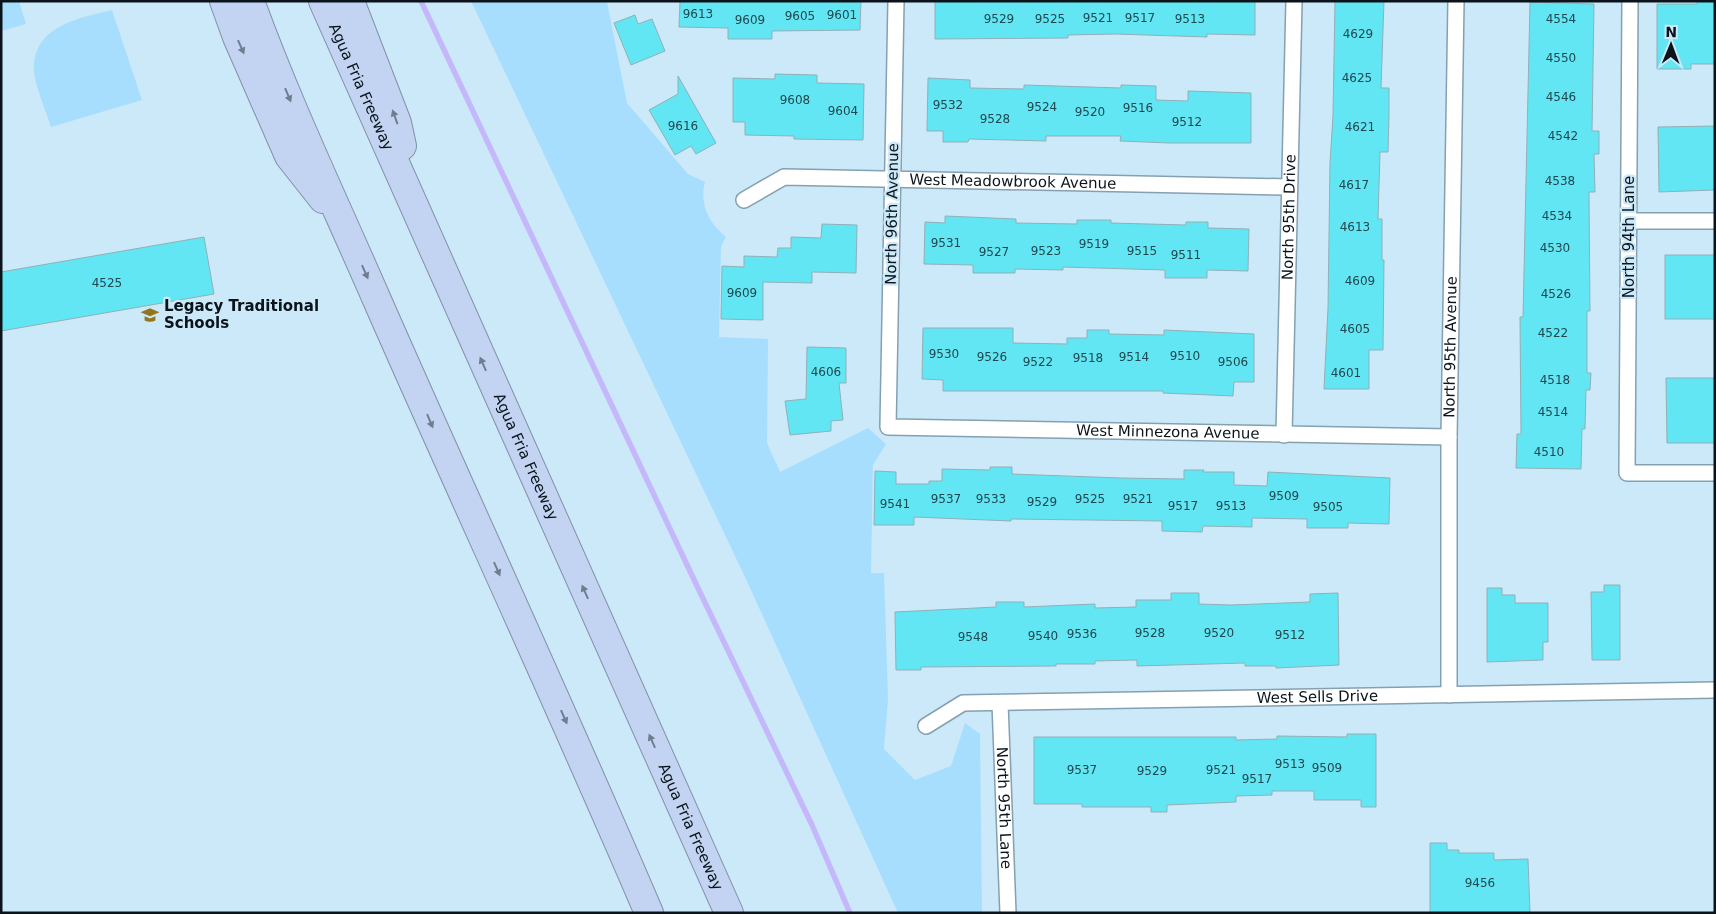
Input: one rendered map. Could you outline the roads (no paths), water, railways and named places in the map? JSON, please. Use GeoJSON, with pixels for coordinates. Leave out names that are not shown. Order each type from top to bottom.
{"type":"FeatureCollection","features":[{"type":"Feature","properties":{"kind":"highway"},"geometry":{"type":"LineString","coordinates":[[224,1],[237,37],[289,156],[346,227]]}},
{"type":"Feature","properties":{"kind":"highway"},"geometry":{"type":"LineString","coordinates":[[250,1],[264,40],[581,754],[648,913]]}},
{"type":"Feature","properties":{"kind":"highway","name":"Agua Fria Freeway"},"geometry":{"type":"LineString","coordinates":[[323,1],[729,913]]}},
{"type":"Feature","properties":{"kind":"highway"},"geometry":{"type":"LineString","coordinates":[[350,1],[397,123],[418,216]]}},
{"type":"Feature","properties":{"kind":"street","name":"North 96th Avenue"},"geometry":{"type":"LineString","coordinates":[[888,428],[896,1]]}},
{"type":"Feature","properties":{"kind":"street","name":"North 95th Drive"},"geometry":{"type":"LineString","coordinates":[[1284,435],[1294,1]]}},
{"type":"Feature","properties":{"kind":"street","name":"North 95th Avenue"},"geometry":{"type":"LineString","coordinates":[[1449,695],[1449,437],[1456,1]]}},
{"type":"Feature","properties":{"kind":"street","name":"North 94th Lane"},"geometry":{"type":"LineString","coordinates":[[1630,1],[1627,474],[1715,473]]}},
{"type":"Feature","properties":{"kind":"street","name":"West Meadowbrook Avenue"},"geometry":{"type":"LineString","coordinates":[[744,200],[784,177],[1289,187]]}},
{"type":"Feature","properties":{"kind":"street"},"geometry":{"type":"LineString","coordinates":[[1629,222],[1715,221]]}},
{"type":"Feature","properties":{"kind":"street","name":"West Minnezona Avenue"},"geometry":{"type":"LineString","coordinates":[[888,428],[1449,437]]}},
{"type":"Feature","properties":{"kind":"street","name":"West Sells Drive"},"geometry":{"type":"LineString","coordinates":[[926,726],[964,703],[1715,690]]}},
{"type":"Feature","properties":{"kind":"street","name":"North 95th Lane"},"geometry":{"type":"LineString","coordinates":[[1000,703],[1008,913]]}},
{"type":"Feature","properties":{"kind":"waterway"},"geometry":{"type":"LineString","coordinates":[[421,1],[812,825],[850,913]]}},
{"type":"Feature","properties":{"kind":"place","name":"Legacy Traditional Schools"},"geometry":{"type":"Point","coordinates":[150,315]}}]}
